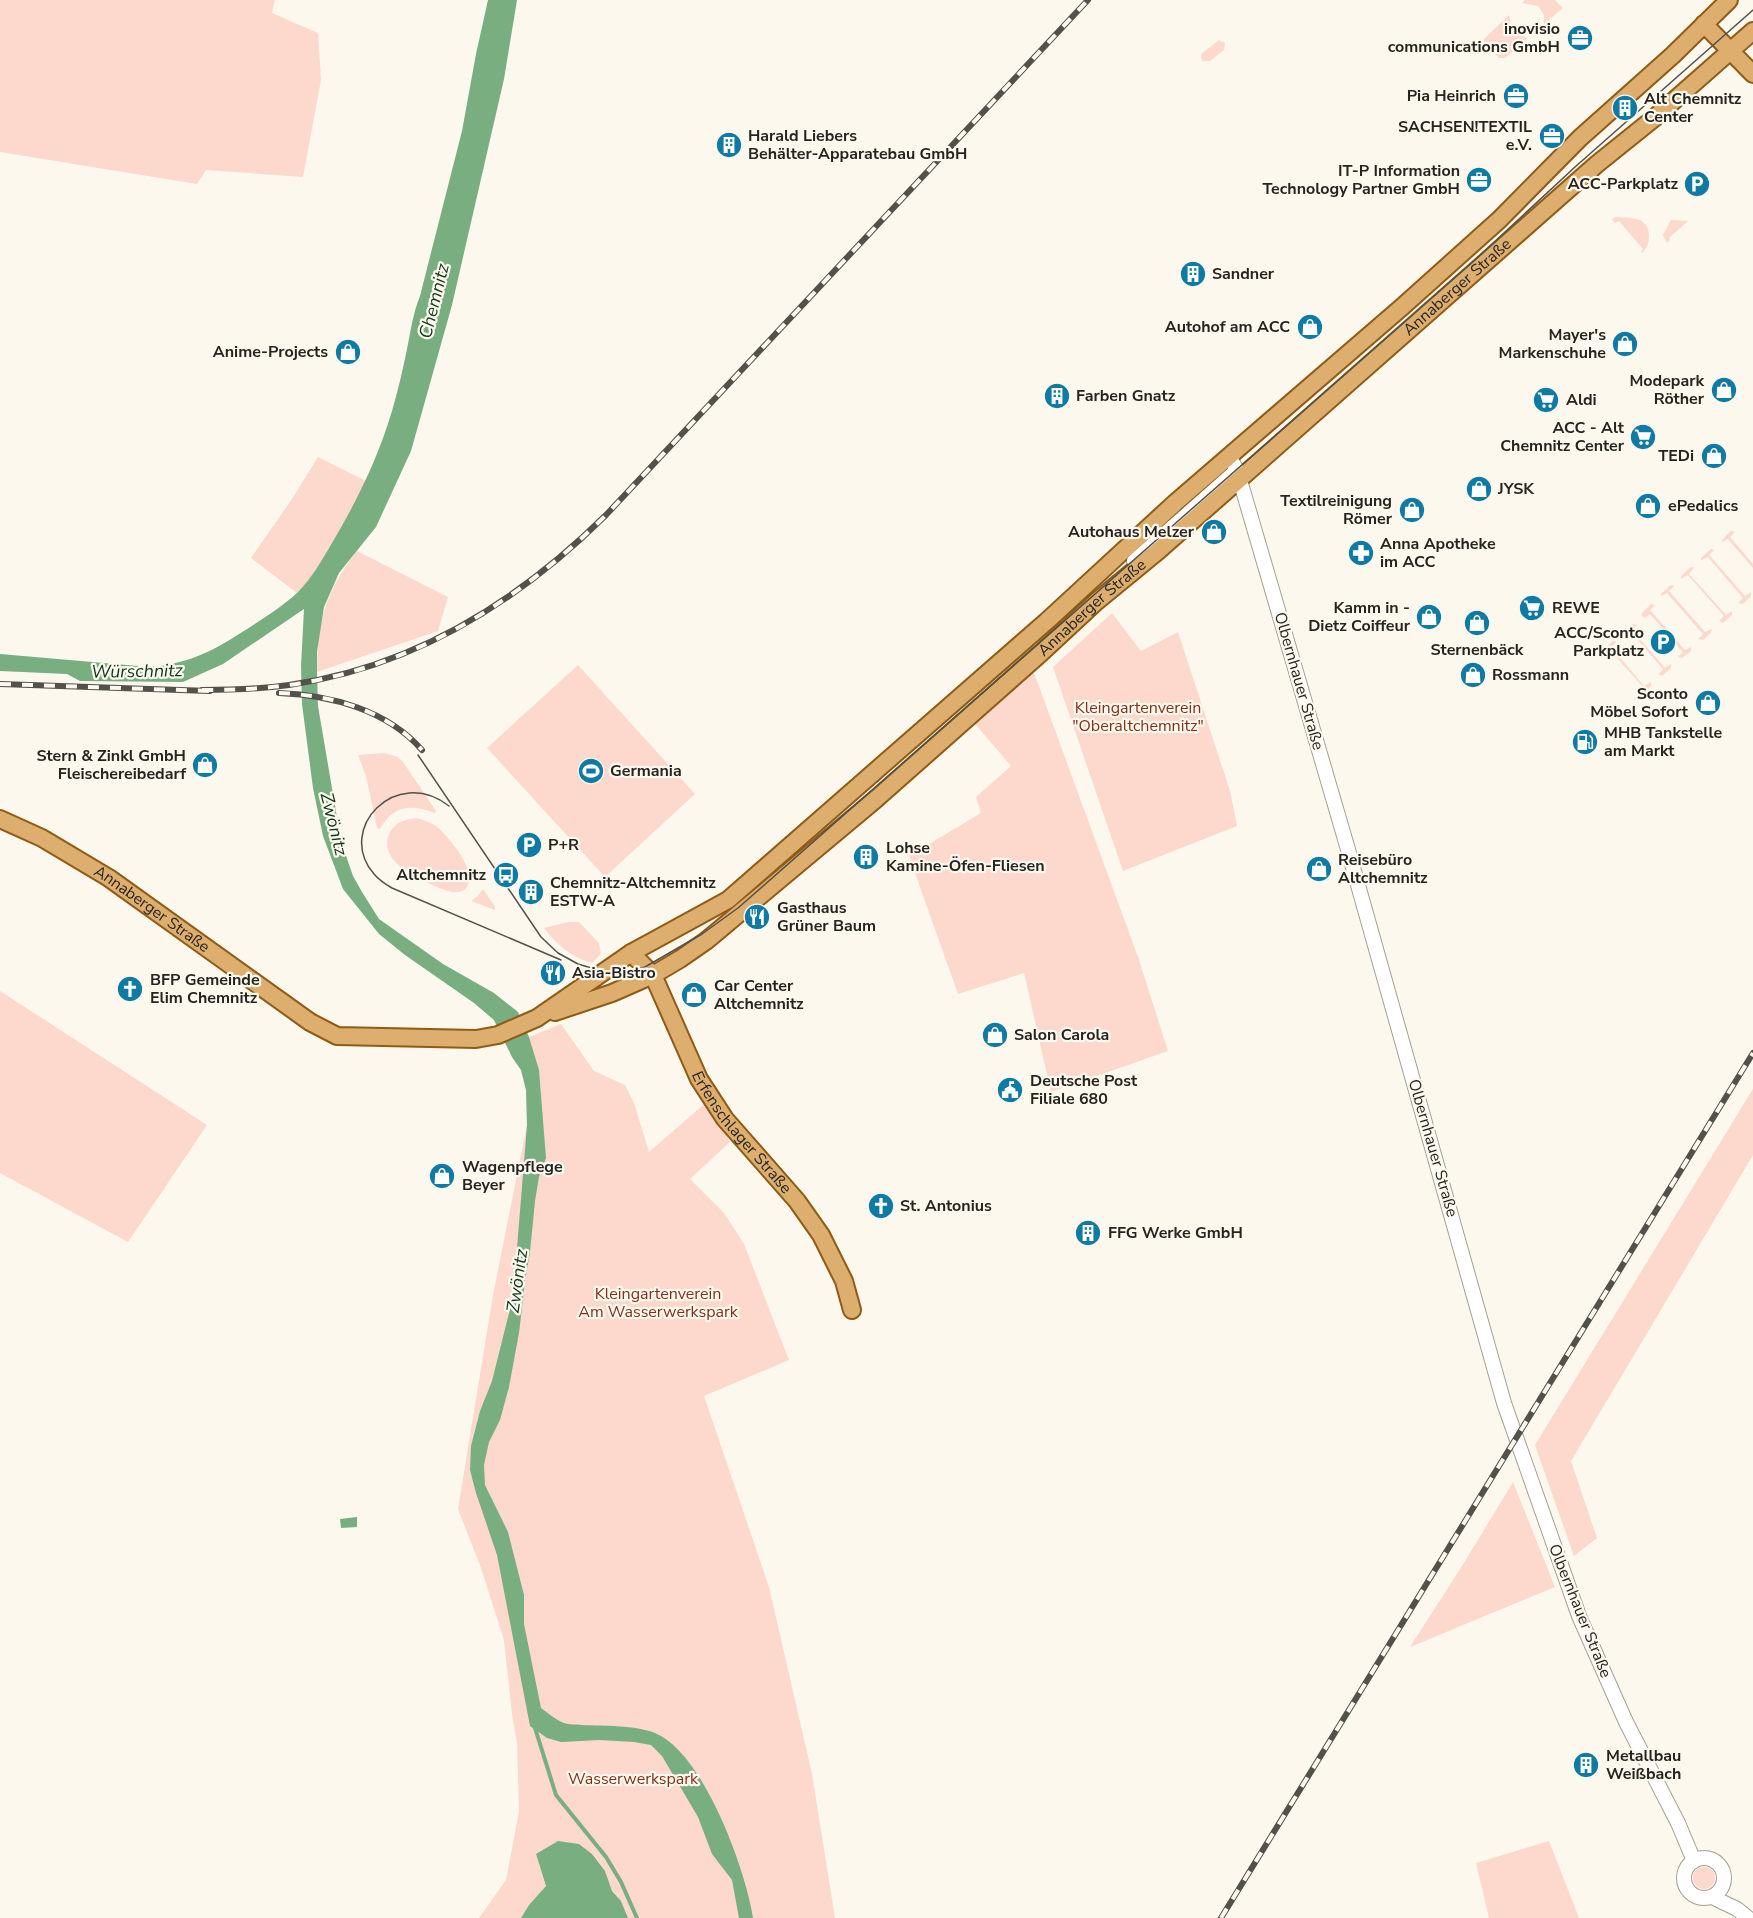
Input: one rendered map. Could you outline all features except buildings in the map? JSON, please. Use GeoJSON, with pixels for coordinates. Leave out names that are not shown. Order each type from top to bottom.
{"type":"FeatureCollection","features":[{"type":"Feature","properties":{"kind":"main road","name":"Annaberger Straße"},"geometry":{"type":"LineString","coordinates":[[0,819],[42,838],[109,878],[310,1022],[337,1036],[476,1039],[498,1035],[612,993],[653,975],[706,941],[764,894],[955,729],[1096,602],[1499,220],[1580,138],[1673,55],[1730,0]]}},
{"type":"Feature","properties":{"kind":"main road"},"geometry":{"type":"LineString","coordinates":[[1704,24],[1753,74]]}},
{"type":"Feature","properties":{"kind":"main road","name":"Annaberger Straße"},"geometry":{"type":"LineString","coordinates":[[531,1021],[631,953],[728,900],[1047,621],[1175,503],[1235,469],[1418,324],[1590,170],[1753,31]]}},
{"type":"Feature","properties":{"kind":"main road","name":"Erfenschlager Straße"},"geometry":{"type":"LineString","coordinates":[[631,953],[653,975],[699,1079],[725,1119],[797,1201],[821,1234],[844,1281],[852,1310]]}},
{"type":"Feature","properties":{"kind":"street","name":"Olbernhauer Straße"},"geometry":{"type":"LineString","coordinates":[[1235,469],[1347,846],[1504,1403],[1579,1616],[1626,1722],[1698,1860]]}},
{"type":"Feature","properties":{"kind":"street"},"geometry":{"type":"LineString","coordinates":[[1698,1860],[1713,1860],[1723,1869],[1724,1883],[1717,1893],[1699,1898],[1694,1896],[1686,1886],[1686,1869],[1698,1860]]}},
{"type":"Feature","properties":{"kind":"street"},"geometry":{"type":"LineString","coordinates":[[1717,1893],[1742,1914]]}},
{"type":"Feature","properties":{"kind":"green space"},"geometry":{"type":"Polygon","coordinates":[[[0,0],[275,0],[272,13],[318,33],[321,80],[303,177],[206,170],[197,184],[0,152],[0,0]]]}},
{"type":"Feature","properties":{"kind":"green space"},"geometry":{"type":"Polygon","coordinates":[[[1525,0],[1555,0],[1563,8],[1544,24],[1544,15],[1538,6],[1522,3],[1525,0]]]}},
{"type":"Feature","properties":{"kind":"green space"},"geometry":{"type":"Polygon","coordinates":[[[1509,15],[1512,31],[1528,38],[1505,58],[1499,58],[1484,42],[1484,39],[1509,15]]]}},
{"type":"Feature","properties":{"kind":"green space"},"geometry":{"type":"Polygon","coordinates":[[[1219,40],[1225,43],[1224,50],[1210,61],[1202,61],[1201,54],[1219,40]]]}},
{"type":"Feature","properties":{"kind":"green space"},"geometry":{"type":"Polygon","coordinates":[[[1616,217],[1638,219],[1646,225],[1649,241],[1642,253],[1643,249],[1619,221],[1615,223],[1612,219],[1616,217]]]}},
{"type":"Feature","properties":{"kind":"green space"},"geometry":{"type":"Polygon","coordinates":[[[1671,220],[1688,221],[1669,238],[1667,243],[1663,235],[1671,220]]]}},
{"type":"Feature","properties":{"kind":"green space"},"geometry":{"type":"Polygon","coordinates":[[[318,457],[366,481],[326,555],[297,593],[251,558],[318,457]]]}},
{"type":"Feature","properties":{"kind":"green space"},"geometry":{"type":"Polygon","coordinates":[[[1731,531],[1735,532],[1730,537],[1753,564],[1753,568],[1728,539],[1722,542],[1731,531]]]}},
{"type":"Feature","properties":{"kind":"green space"},"geometry":{"type":"Polygon","coordinates":[[[1711,549],[1714,550],[1709,555],[1745,596],[1751,592],[1751,596],[1743,604],[1738,603],[1743,598],[1708,557],[1701,560],[1711,549]]]}},
{"type":"Feature","properties":{"kind":"green space"},"geometry":{"type":"Polygon","coordinates":[[[357,551],[448,597],[438,631],[317,672],[319,637],[325,607],[346,566],[357,551]]]}},
{"type":"Feature","properties":{"kind":"green space"},"geometry":{"type":"Polygon","coordinates":[[[1691,567],[1694,568],[1689,574],[1726,615],[1732,611],[1732,615],[1723,623],[1719,621],[1724,616],[1688,575],[1681,579],[1681,576],[1691,567]]]}},
{"type":"Feature","properties":{"kind":"green space"},"geometry":{"type":"Polygon","coordinates":[[[1671,585],[1674,586],[1669,591],[1705,632],[1712,629],[1703,640],[1698,639],[1703,634],[1667,593],[1661,596],[1671,585]]]}},
{"type":"Feature","properties":{"kind":"green space"},"geometry":{"type":"Polygon","coordinates":[[[1651,604],[1655,605],[1650,610],[1685,650],[1691,647],[1691,651],[1682,658],[1678,657],[1683,652],[1650,614],[1644,618],[1642,616],[1651,604]]]}},
{"type":"Feature","properties":{"kind":"green space","name":"Kleingartenverein \"Oberaltchemnitz\""},"geometry":{"type":"Polygon","coordinates":[[[1112,613],[1141,651],[1178,632],[1230,791],[1237,826],[1123,871],[1053,667],[1112,613]]]}},
{"type":"Feature","properties":{"kind":"green space"},"geometry":{"type":"Polygon","coordinates":[[[1633,624],[1637,625],[1632,630],[1665,668],[1671,664],[1671,668],[1662,676],[1658,674],[1663,669],[1630,631],[1623,635],[1633,624]]]}},
{"type":"Feature","properties":{"kind":"green space"},"geometry":{"type":"Polygon","coordinates":[[[1613,641],[1616,642],[1611,647],[1644,686],[1651,682],[1651,686],[1642,694],[1637,692],[1643,687],[1609,649],[1603,653],[1603,650],[1613,641]]]}},
{"type":"Feature","properties":{"kind":"green space","name":"Germania"},"geometry":{"type":"Polygon","coordinates":[[[578,665],[695,794],[605,877],[487,748],[578,665]]]}},
{"type":"Feature","properties":{"kind":"green space","name":"Kleingartenverein \"Oberaltchemnitz\""},"geometry":{"type":"Polygon","coordinates":[[[1033,670],[1138,957],[1168,1051],[1051,1092],[1024,973],[958,994],[909,856],[981,813],[976,797],[1011,766],[970,718],[1033,670]]]}},
{"type":"Feature","properties":{"kind":"green space"},"geometry":{"type":"Polygon","coordinates":[[[384,753],[398,757],[403,762],[436,811],[435,813],[418,808],[403,809],[391,815],[380,829],[377,828],[366,776],[358,755],[384,753]]]}},
{"type":"Feature","properties":{"kind":"green space"},"geometry":{"type":"Polygon","coordinates":[[[416,818],[437,827],[461,856],[469,875],[469,883],[465,889],[452,892],[429,884],[407,872],[391,856],[387,847],[390,832],[399,823],[416,818]]]}},
{"type":"Feature","properties":{"kind":"green space"},"geometry":{"type":"Polygon","coordinates":[[[483,889],[495,907],[495,910],[471,901],[483,889]]]}},
{"type":"Feature","properties":{"kind":"green space"},"geometry":{"type":"Polygon","coordinates":[[[568,922],[579,922],[599,943],[601,954],[592,963],[565,950],[544,928],[568,922]]]}},
{"type":"Feature","properties":{"kind":"green space"},"geometry":{"type":"Polygon","coordinates":[[[0,991],[207,1125],[128,1242],[0,1173],[0,991]]]}},
{"type":"Feature","properties":{"kind":"green space"},"geometry":{"type":"Polygon","coordinates":[[[561,1024],[594,1071],[625,1085],[634,1103],[649,1152],[709,1100],[730,1142],[690,1179],[724,1213],[744,1244],[789,1360],[704,1396],[769,1587],[812,1774],[835,1918],[628,1918],[621,1901],[612,1891],[605,1871],[592,1854],[536,1854],[546,1886],[521,1918],[479,1918],[506,1880],[519,1811],[517,1743],[504,1640],[481,1568],[458,1509],[493,1295],[527,1125],[526,1090],[521,1070],[512,1057],[532,1047],[529,1037],[561,1024]]]}},
{"type":"Feature","properties":{"kind":"green space"},"geometry":{"type":"Polygon","coordinates":[[[1753,1089],[1753,1155],[1571,1461],[1597,1538],[1574,1556],[1535,1445],[1753,1089]]]}},
{"type":"Feature","properties":{"kind":"green space"},"geometry":{"type":"Polygon","coordinates":[[[1513,1482],[1555,1587],[1410,1647],[1462,1566],[1513,1482]]]}},
{"type":"Feature","properties":{"kind":"green space"},"geometry":{"type":"Polygon","coordinates":[[[1549,1841],[1579,1918],[1489,1918],[1476,1863],[1549,1841]]]}},
{"type":"Feature","properties":{"kind":"green space"},"geometry":{"type":"Polygon","coordinates":[[[1700,1867],[1708,1867],[1715,1874],[1715,1882],[1708,1889],[1700,1889],[1693,1882],[1693,1874],[1700,1867]]]}},
{"type":"Feature","properties":{"kind":"water"},"geometry":{"type":"Polygon","coordinates":[[[488,0],[517,0],[504,79],[452,305],[411,451],[376,527],[339,573],[324,607],[317,652],[318,706],[341,841],[353,876],[362,892],[379,919],[443,964],[494,993],[518,1012],[529,1037],[539,1070],[546,1158],[539,1177],[535,1201],[519,1333],[509,1387],[500,1420],[489,1442],[484,1465],[485,1485],[508,1532],[524,1595],[524,1624],[541,1708],[566,1724],[638,1729],[655,1733],[673,1744],[690,1763],[705,1787],[732,1843],[749,1897],[753,1918],[739,1918],[732,1880],[712,1854],[698,1817],[662,1756],[651,1745],[600,1740],[561,1742],[547,1738],[530,1726],[497,1555],[470,1470],[471,1446],[480,1411],[492,1381],[513,1297],[527,1125],[526,1090],[521,1070],[494,1020],[379,934],[343,889],[323,836],[313,788],[302,704],[304,609],[223,664],[183,682],[80,681],[67,674],[0,671],[0,654],[150,667],[186,660],[218,647],[284,604],[312,575],[358,495],[380,446],[392,411],[414,315],[462,131],[488,0]]]}},
{"type":"Feature","properties":{"kind":"water"},"geometry":{"type":"Polygon","coordinates":[[[357,1517],[357,1527],[341,1528],[340,1519],[357,1517]]]}},
{"type":"Feature","properties":{"kind":"water"},"geometry":{"type":"Polygon","coordinates":[[[558,1841],[579,1844],[592,1854],[605,1871],[612,1891],[621,1901],[628,1918],[521,1918],[546,1886],[536,1854],[558,1841]]]}},
{"type":"Feature","properties":{"kind":"waterway"},"geometry":{"type":"LineString","coordinates":[[535,1728],[556,1795],[606,1857],[621,1882],[637,1918]]}},
{"type":"Feature","properties":{"kind":"tram line"},"geometry":{"type":"LineString","coordinates":[[418,755],[541,937],[558,953],[578,964],[608,973],[626,972],[645,967],[702,934],[738,908],[1476,259],[1575,167],[1753,10]]}},
{"type":"Feature","properties":{"kind":"tram line"},"geometry":{"type":"LineString","coordinates":[[449,806],[429,795],[409,793],[392,798],[377,808],[367,822],[362,839],[364,856],[374,874],[392,888],[561,960]]}},
{"type":"Feature","properties":{"kind":"railway"},"geometry":{"type":"LineString","coordinates":[[202,690],[289,685],[335,676],[379,663],[461,626],[537,576],[606,515],[1088,0]]}},
{"type":"Feature","properties":{"kind":"railway"},"geometry":{"type":"LineString","coordinates":[[0,684],[210,691]]}},
{"type":"Feature","properties":{"kind":"railway"},"geometry":{"type":"LineString","coordinates":[[279,693],[318,697],[357,707],[392,724],[422,750]]}},
{"type":"Feature","properties":{"kind":"railway"},"geometry":{"type":"LineString","coordinates":[[1221,1918],[1753,1053]]}},
{"type":"Feature","properties":{"kind":"place","name":"inovisio communications GmbH"},"geometry":{"type":"Point","coordinates":[1580,38]}},
{"type":"Feature","properties":{"kind":"place","name":"Pia Heinrich"},"geometry":{"type":"Point","coordinates":[1516,96]}},
{"type":"Feature","properties":{"kind":"place","name":"Alt Chemnitz Center"},"geometry":{"type":"Point","coordinates":[1625,108]}},
{"type":"Feature","properties":{"kind":"place","name":"SACHSEN!TEXTIL e.V."},"geometry":{"type":"Point","coordinates":[1552,136]}},
{"type":"Feature","properties":{"kind":"place","name":"Harald Liebers Behälter-Apparatebau GmbH"},"geometry":{"type":"Point","coordinates":[729,145]}},
{"type":"Feature","properties":{"kind":"place","name":"IT-P Information Technology Partner GmbH"},"geometry":{"type":"Point","coordinates":[1479,180]}},
{"type":"Feature","properties":{"kind":"place","name":"ACC-Parkplatz"},"geometry":{"type":"Point","coordinates":[1697,184]}},
{"type":"Feature","properties":{"kind":"place","name":"Sandner"},"geometry":{"type":"Point","coordinates":[1193,274]}},
{"type":"Feature","properties":{"kind":"place","name":"Autohof am ACC"},"geometry":{"type":"Point","coordinates":[1310,327]}},
{"type":"Feature","properties":{"kind":"place","name":"Mayer's Markenschuhe"},"geometry":{"type":"Point","coordinates":[1625,344]}},
{"type":"Feature","properties":{"kind":"place","name":"Anime-Projects"},"geometry":{"type":"Point","coordinates":[348,352]}},
{"type":"Feature","properties":{"kind":"place","name":"Modepark Röther"},"geometry":{"type":"Point","coordinates":[1724,390]}},
{"type":"Feature","properties":{"kind":"place","name":"Farben Gnatz"},"geometry":{"type":"Point","coordinates":[1057,396]}},
{"type":"Feature","properties":{"kind":"place","name":"Aldi"},"geometry":{"type":"Point","coordinates":[1546,400]}},
{"type":"Feature","properties":{"kind":"place","name":"ACC - Alt Chemnitz Center"},"geometry":{"type":"Point","coordinates":[1643,437]}},
{"type":"Feature","properties":{"kind":"place","name":"TEDi"},"geometry":{"type":"Point","coordinates":[1714,456]}},
{"type":"Feature","properties":{"kind":"place","name":"JYSK"},"geometry":{"type":"Point","coordinates":[1479,489]}},
{"type":"Feature","properties":{"kind":"place","name":"ePedalics"},"geometry":{"type":"Point","coordinates":[1648,506]}},
{"type":"Feature","properties":{"kind":"place","name":"Textilreinigung Römer"},"geometry":{"type":"Point","coordinates":[1412,510]}},
{"type":"Feature","properties":{"kind":"place","name":"Autohaus Melzer"},"geometry":{"type":"Point","coordinates":[1214,532]}},
{"type":"Feature","properties":{"kind":"place","name":"Anna Apotheke im ACC"},"geometry":{"type":"Point","coordinates":[1361,553]}},
{"type":"Feature","properties":{"kind":"place","name":"REWE"},"geometry":{"type":"Point","coordinates":[1532,608]}},
{"type":"Feature","properties":{"kind":"place","name":"Kamm in - Dietz Coiffeur"},"geometry":{"type":"Point","coordinates":[1429,617]}},
{"type":"Feature","properties":{"kind":"place","name":"Sternenbäck"},"geometry":{"type":"Point","coordinates":[1477,623]}},
{"type":"Feature","properties":{"kind":"place","name":"ACC/Sconto Parkplatz"},"geometry":{"type":"Point","coordinates":[1663,642]}},
{"type":"Feature","properties":{"kind":"place","name":"Rossmann"},"geometry":{"type":"Point","coordinates":[1473,675]}},
{"type":"Feature","properties":{"kind":"place","name":"Sconto Möbel Sofort"},"geometry":{"type":"Point","coordinates":[1708,703]}},
{"type":"Feature","properties":{"kind":"place","name":"MHB Tankstelle am Markt"},"geometry":{"type":"Point","coordinates":[1585,742]}},
{"type":"Feature","properties":{"kind":"place","name":"Stern & Zinkl GmbH Fleischereibedarf"},"geometry":{"type":"Point","coordinates":[205,765]}},
{"type":"Feature","properties":{"kind":"place","name":"Germania"},"geometry":{"type":"Point","coordinates":[591,771]}},
{"type":"Feature","properties":{"kind":"place","name":"P+R"},"geometry":{"type":"Point","coordinates":[529,845]}},
{"type":"Feature","properties":{"kind":"place","name":"Lohse Kamine-Öfen-Fliesen"},"geometry":{"type":"Point","coordinates":[866,857]}},
{"type":"Feature","properties":{"kind":"place","name":"Reisebüro Altchemnitz"},"geometry":{"type":"Point","coordinates":[1319,869]}},
{"type":"Feature","properties":{"kind":"place","name":"Altchemnitz"},"geometry":{"type":"Point","coordinates":[506,875]}},
{"type":"Feature","properties":{"kind":"place","name":"Chemnitz-Altchemnitz ESTW-A"},"geometry":{"type":"Point","coordinates":[531,892]}},
{"type":"Feature","properties":{"kind":"place","name":"Gasthaus Grüner Baum"},"geometry":{"type":"Point","coordinates":[757,917]}},
{"type":"Feature","properties":{"kind":"place","name":"Asia-Bistro"},"geometry":{"type":"Point","coordinates":[553,973]}},
{"type":"Feature","properties":{"kind":"place","name":"BFP Gemeinde Elim Chemnitz"},"geometry":{"type":"Point","coordinates":[130,989]}},
{"type":"Feature","properties":{"kind":"place","name":"Car Center Altchemnitz"},"geometry":{"type":"Point","coordinates":[694,995]}},
{"type":"Feature","properties":{"kind":"place","name":"Salon Carola"},"geometry":{"type":"Point","coordinates":[995,1035]}},
{"type":"Feature","properties":{"kind":"place","name":"Deutsche Post Filiale 680"},"geometry":{"type":"Point","coordinates":[1010,1090]}},
{"type":"Feature","properties":{"kind":"place","name":"Wagenpflege Beyer"},"geometry":{"type":"Point","coordinates":[442,1176]}},
{"type":"Feature","properties":{"kind":"place","name":"St. Antonius"},"geometry":{"type":"Point","coordinates":[881,1206]}},
{"type":"Feature","properties":{"kind":"place","name":"FFG Werke GmbH"},"geometry":{"type":"Point","coordinates":[1088,1233]}},
{"type":"Feature","properties":{"kind":"place","name":"Metallbau Weißbach"},"geometry":{"type":"Point","coordinates":[1586,1765]}},
{"type":"Feature","properties":{"kind":"water label","name":"Chemnitz"},"geometry":{"type":"Point","coordinates":[434,301]}},
{"type":"Feature","properties":{"kind":"water label","name":"Würschnitz"},"geometry":{"type":"Point","coordinates":[137,671]}},
{"type":"Feature","properties":{"kind":"water label","name":"Zwönitz"},"geometry":{"type":"Point","coordinates":[334,824]}},
{"type":"Feature","properties":{"kind":"water label","name":"Zwönitz"},"geometry":{"type":"Point","coordinates":[517,1281]}},
{"type":"Feature","properties":{"kind":"park label","name":"Kleingartenverein Am Wasserwerkspark"},"geometry":{"type":"Point","coordinates":[658,1303]}},
{"type":"Feature","properties":{"kind":"park label","name":"Wasserwerkspark"},"geometry":{"type":"Point","coordinates":[633,1779]}}]}
